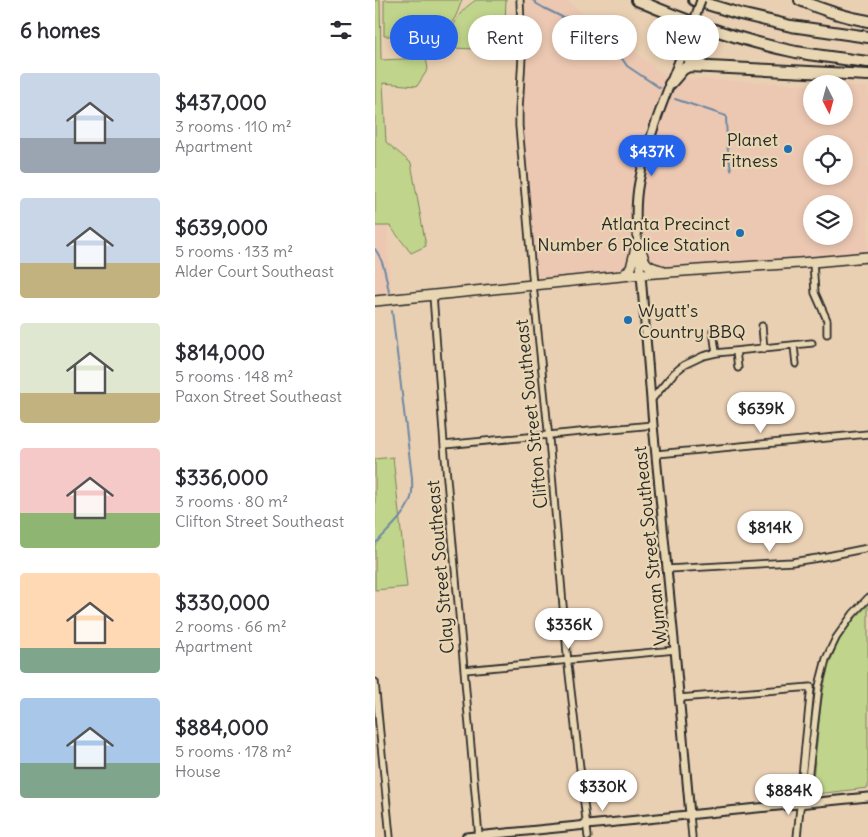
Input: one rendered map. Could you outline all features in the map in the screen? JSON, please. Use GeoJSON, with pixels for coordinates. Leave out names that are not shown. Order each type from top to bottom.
{"type":"FeatureCollection","features":[{"type":"Feature","properties":{"kind":"highway"},"geometry":{"type":"LineString","coordinates":[[637,0],[689,21],[756,42],[796,52],[868,62]]}},
{"type":"Feature","properties":{"kind":"highway"},"geometry":{"type":"LineString","coordinates":[[694,0],[740,14],[791,26],[868,37]]}},
{"type":"Feature","properties":{"kind":"highway"},"geometry":{"type":"LineString","coordinates":[[800,0],[813,6],[868,20]]}},
{"type":"Feature","properties":{"kind":"highway"},"geometry":{"type":"LineString","coordinates":[[691,60],[705,66]]}},
{"type":"Feature","properties":{"kind":"highway"},"geometry":{"type":"LineString","coordinates":[[670,84],[683,69],[689,66],[868,75]]}},
{"type":"Feature","properties":{"kind":"main road"},"geometry":{"type":"LineString","coordinates":[[622,276],[631,267],[638,242]]}},
{"type":"Feature","properties":{"kind":"main road"},"geometry":{"type":"LineString","coordinates":[[638,242],[642,256],[649,266],[669,272]]}},
{"type":"Feature","properties":{"kind":"main road"},"geometry":{"type":"LineString","coordinates":[[375,301],[641,274],[868,257]]}},
{"type":"Feature","properties":{"kind":"street","name":"Clifton Street Southeast"},"geometry":{"type":"LineString","coordinates":[[520,0],[522,56],[519,126],[549,436],[568,661],[587,837]]}},
{"type":"Feature","properties":{"kind":"street","name":"Wyman Street Southeast"},"geometry":{"type":"LineString","coordinates":[[696,15],[701,0]]}},
{"type":"Feature","properties":{"kind":"street","name":"Wyman Street Southeast"},"geometry":{"type":"LineString","coordinates":[[680,60],[649,140],[639,182],[637,213],[653,425],[690,815]]}},
{"type":"Feature","properties":{"kind":"street"},"geometry":{"type":"LineString","coordinates":[[813,262],[815,293],[827,320],[827,334]]}},
{"type":"Feature","properties":{"kind":"street","name":"Clay Street Southeast"},"geometry":{"type":"LineString","coordinates":[[433,295],[444,445],[479,836]]}},
{"type":"Feature","properties":{"kind":"street"},"geometry":{"type":"LineString","coordinates":[[762,326],[765,349]]}},
{"type":"Feature","properties":{"kind":"street"},"geometry":{"type":"LineString","coordinates":[[713,331],[715,353]]}},
{"type":"Feature","properties":{"kind":"street"},"geometry":{"type":"LineString","coordinates":[[652,399],[679,368],[693,360],[715,353],[812,344]]}},
{"type":"Feature","properties":{"kind":"street"},"geometry":{"type":"LineString","coordinates":[[794,346],[796,364]]}},
{"type":"Feature","properties":{"kind":"street"},"geometry":{"type":"LineString","coordinates":[[736,351],[738,368]]}},
{"type":"Feature","properties":{"kind":"street"},"geometry":{"type":"LineString","coordinates":[[444,445],[653,425]]}},
{"type":"Feature","properties":{"kind":"street"},"geometry":{"type":"LineString","coordinates":[[657,454],[868,434]]}},
{"type":"Feature","properties":{"kind":"street"},"geometry":{"type":"LineString","coordinates":[[668,569],[792,562],[868,548]]}},
{"type":"Feature","properties":{"kind":"street"},"geometry":{"type":"LineString","coordinates":[[797,837],[800,808],[806,796],[819,686],[826,659],[836,638],[853,614],[868,598]]}},
{"type":"Feature","properties":{"kind":"street"},"geometry":{"type":"LineString","coordinates":[[465,670],[675,650]]}},
{"type":"Feature","properties":{"kind":"street"},"geometry":{"type":"LineString","coordinates":[[375,682],[390,837]]}},
{"type":"Feature","properties":{"kind":"street"},"geometry":{"type":"LineString","coordinates":[[680,698],[811,686],[799,797],[803,803]]}},
{"type":"Feature","properties":{"kind":"street"},"geometry":{"type":"LineString","coordinates":[[466,837],[868,797]]}},
{"type":"Feature","properties":{"kind":"street"},"geometry":{"type":"LineString","coordinates":[[690,815],[692,837]]}},
{"type":"Feature","properties":{"kind":"shaded area"},"geometry":{"type":"Polygon","coordinates":[[[519,0],[566,0],[586,15],[552,15],[552,60],[637,60],[637,54],[668,77],[803,85],[803,125],[853,125],[853,86],[868,87],[868,257],[533,288],[520,113],[520,60],[542,60],[542,15],[519,15],[519,0]]]}},
{"type":"Feature","properties":{"kind":"shaded area"},"geometry":{"type":"Polygon","coordinates":[[[385,169],[390,280],[393,301],[375,303],[375,170],[385,169]]]}},
{"type":"Feature","properties":{"kind":"green space"},"geometry":{"type":"Polygon","coordinates":[[[375,0],[380,0],[381,60],[426,60],[428,69],[417,86],[383,83],[386,142],[411,163],[426,246],[411,253],[390,226],[375,226],[375,0]]]}},
{"type":"Feature","properties":{"kind":"green space"},"geometry":{"type":"Polygon","coordinates":[[[384,0],[462,0],[456,15],[390,15],[390,36],[384,36],[384,0]]]}},
{"type":"Feature","properties":{"kind":"green space"},"geometry":{"type":"Polygon","coordinates":[[[476,0],[506,0],[505,15],[468,15],[468,49],[458,48],[458,17],[476,0]]]}},
{"type":"Feature","properties":{"kind":"green space"},"geometry":{"type":"Polygon","coordinates":[[[393,457],[407,587],[375,590],[375,459],[393,457]]]}},
{"type":"Feature","properties":{"kind":"green space"},"geometry":{"type":"Polygon","coordinates":[[[868,605],[868,788],[811,793],[821,704],[829,665],[847,628],[868,605]]]}},
{"type":"Feature","properties":{"kind":"waterway"},"geometry":{"type":"LineString","coordinates":[[533,0],[544,8],[562,17],[570,17],[603,35],[611,41],[627,66],[660,88]]}},
{"type":"Feature","properties":{"kind":"waterway"},"geometry":{"type":"LineString","coordinates":[[675,99],[726,116],[727,144],[731,170]]}},
{"type":"Feature","properties":{"kind":"waterway"},"geometry":{"type":"LineString","coordinates":[[375,249],[383,264],[389,292]]}},
{"type":"Feature","properties":{"kind":"waterway"},"geometry":{"type":"LineString","coordinates":[[375,544],[405,511],[412,491],[392,311]]}},
{"type":"Feature","properties":{"kind":"place","name":"Planet Fitness"},"geometry":{"type":"Point","coordinates":[788,149]}},
{"type":"Feature","properties":{"kind":"place","name":"Atlanta Precinct Number 6 Police Station"},"geometry":{"type":"Point","coordinates":[740,233]}},
{"type":"Feature","properties":{"kind":"place","name":"Wyatt's Country BBQ"},"geometry":{"type":"Point","coordinates":[628,320]}}]}
